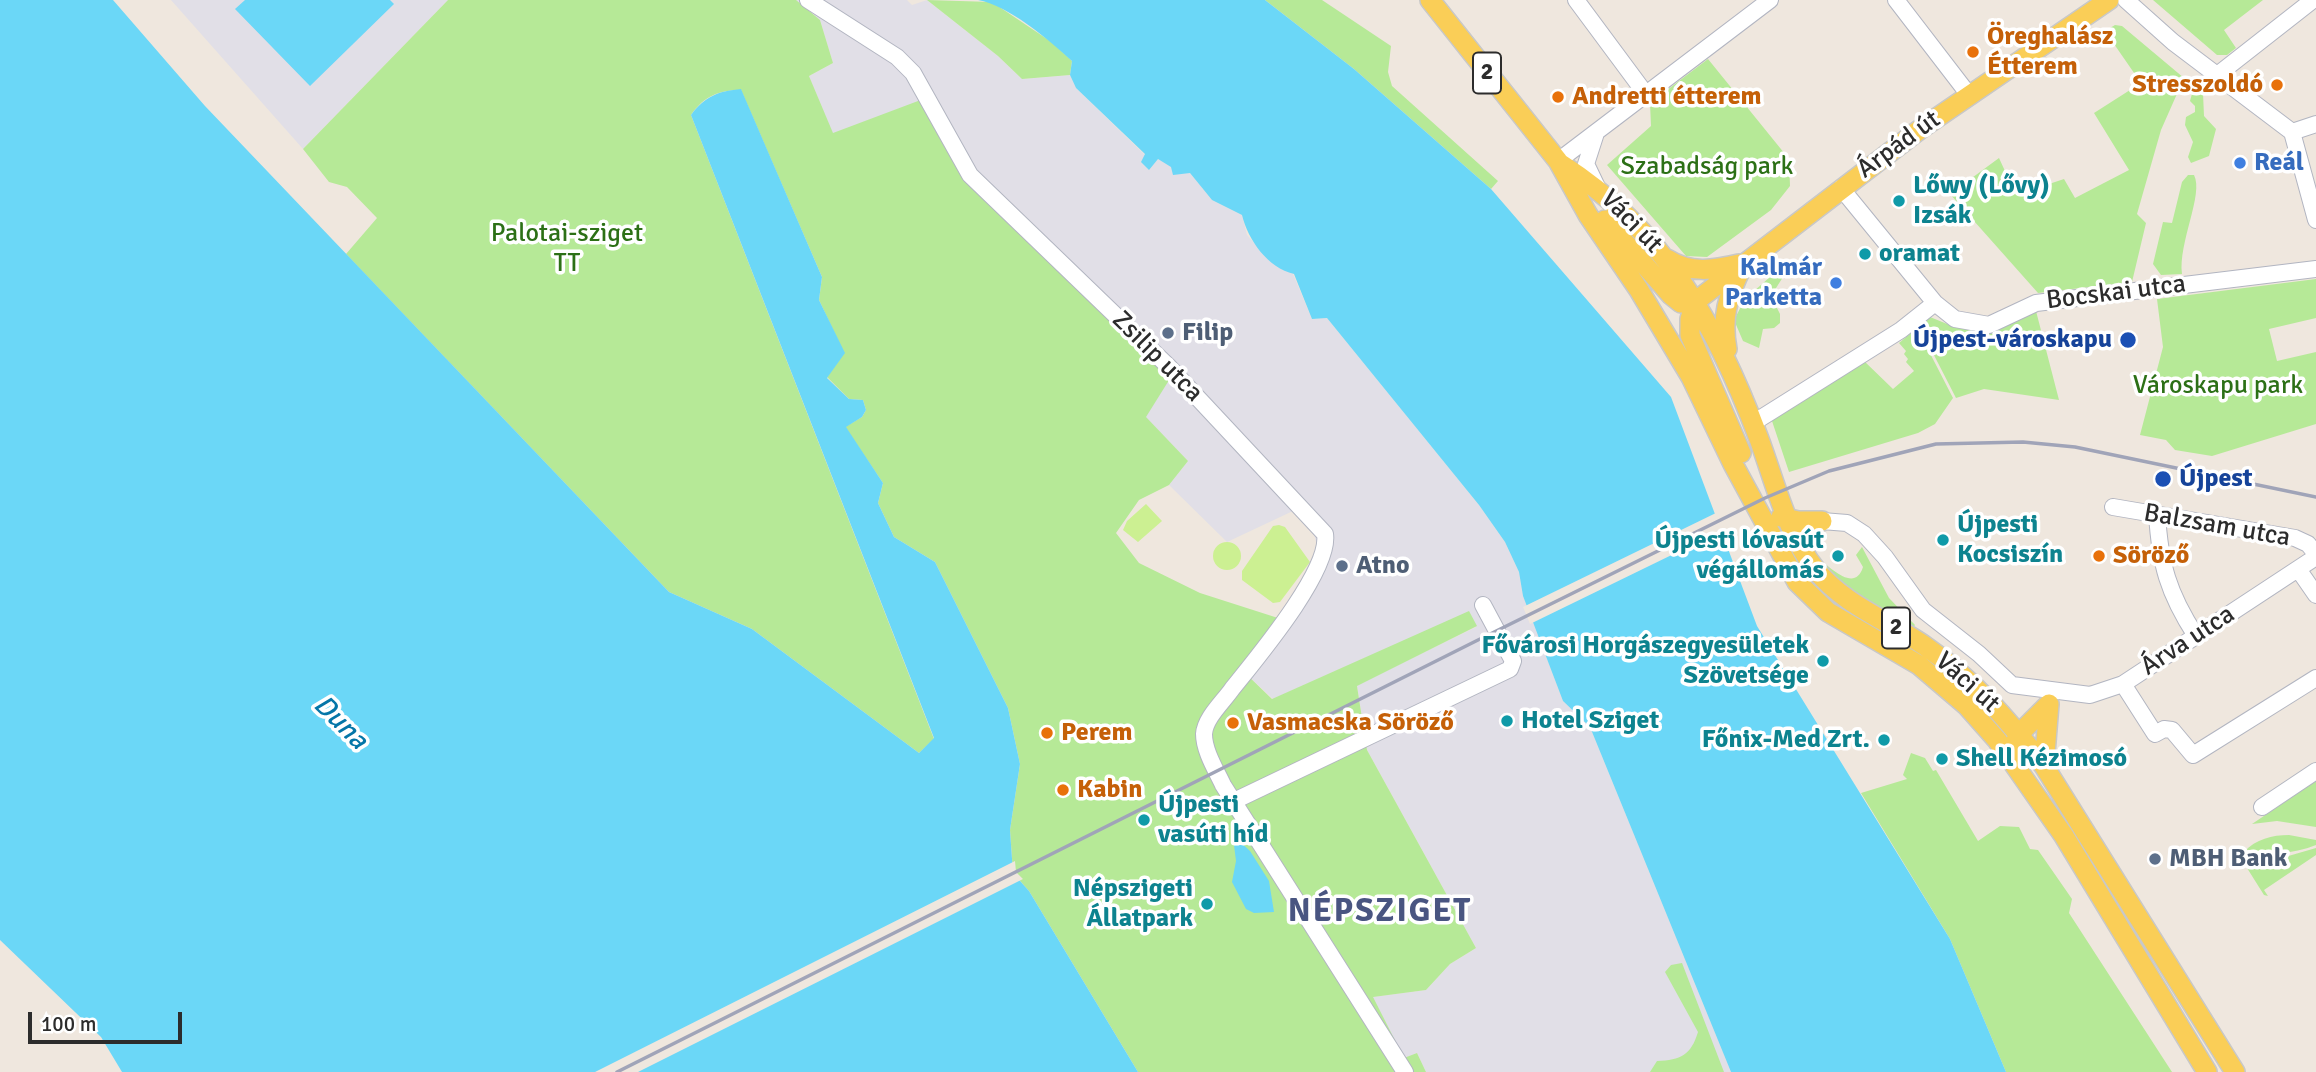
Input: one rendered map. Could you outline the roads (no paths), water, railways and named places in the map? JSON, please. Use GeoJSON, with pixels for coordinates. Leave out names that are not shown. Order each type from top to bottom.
{"type":"FeatureCollection","features":[{"type":"Feature","properties":{"kind":"main road","name":"Váci út"},"geometry":{"type":"LineString","coordinates":[[1430,0],[1558,161],[1572,188],[1670,340],[1785,561],[1810,596],[1828,612],[1892,648],[1950,690],[1980,720],[2014,763],[2076,854],[2207,1072]]}},
{"type":"Feature","properties":{"kind":"main road","name":"Árpád út"},"geometry":{"type":"LineString","coordinates":[[1696,301],[1841,188],[1969,94],[2109,0]]}},
{"type":"Feature","properties":{"kind":"main road","name":"Váci út"},"geometry":{"type":"LineString","coordinates":[[1558,161],[1597,187],[1646,234],[1696,301],[1729,364],[1789,520],[1806,554],[1830,586],[1959,671],[1987,697],[2019,734],[2044,766],[2235,1072]]}},
{"type":"Feature","properties":{"kind":"main road"},"geometry":{"type":"LineString","coordinates":[[1572,188],[1596,210],[1671,295],[1681,303],[1696,301],[1690,319],[1690,335],[1741,452],[1773,510],[1789,520],[1825,520]]}},
{"type":"Feature","properties":{"kind":"main road"},"geometry":{"type":"LineString","coordinates":[[1664,257],[1691,269],[1744,263]]}},
{"type":"Feature","properties":{"kind":"main road"},"geometry":{"type":"LineString","coordinates":[[1729,364],[1724,314],[1726,301],[1744,263]]}},
{"type":"Feature","properties":{"kind":"main road"},"geometry":{"type":"LineString","coordinates":[[1670,340],[1716,398]]}},
{"type":"Feature","properties":{"kind":"main road"},"geometry":{"type":"LineString","coordinates":[[1741,452],[1750,493]]}},
{"type":"Feature","properties":{"kind":"main road"},"geometry":{"type":"LineString","coordinates":[[1806,554],[1811,536],[1825,520]]}},
{"type":"Feature","properties":{"kind":"main road"},"geometry":{"type":"LineString","coordinates":[[2014,763],[2013,749],[2019,734],[2050,696]]}},
{"type":"Feature","properties":{"kind":"main road"},"geometry":{"type":"LineString","coordinates":[[2044,766],[2050,696]]}},
{"type":"Feature","properties":{"kind":"street","name":"Zsilip utca"},"geometry":{"type":"LineString","coordinates":[[808,0],[897,57],[913,74],[970,175],[1168,366],[1325,534],[1322,558],[1286,617],[1210,718],[1204,739],[1210,758],[1234,801]]}},
{"type":"Feature","properties":{"kind":"street"},"geometry":{"type":"LineString","coordinates":[[1576,0],[1645,93]]}},
{"type":"Feature","properties":{"kind":"street"},"geometry":{"type":"LineString","coordinates":[[1558,161],[1770,0]]}},
{"type":"Feature","properties":{"kind":"street"},"geometry":{"type":"LineString","coordinates":[[1896,0],[1969,94]]}},
{"type":"Feature","properties":{"kind":"street"},"geometry":{"type":"LineString","coordinates":[[2126,0],[2143,18],[2292,132],[2316,220]]}},
{"type":"Feature","properties":{"kind":"street"},"geometry":{"type":"LineString","coordinates":[[2216,76],[2313,0]]}},
{"type":"Feature","properties":{"kind":"street"},"geometry":{"type":"LineString","coordinates":[[2292,132],[2316,124]]}},
{"type":"Feature","properties":{"kind":"street"},"geometry":{"type":"LineString","coordinates":[[1597,131],[1586,164],[1597,187]]}},
{"type":"Feature","properties":{"kind":"street","name":"Bocskai utca"},"geometry":{"type":"LineString","coordinates":[[1841,188],[1935,303],[1955,320],[1989,326],[2036,303],[2316,269]]}},
{"type":"Feature","properties":{"kind":"street"},"geometry":{"type":"LineString","coordinates":[[1753,422],[1901,330],[1935,303]]}},
{"type":"Feature","properties":{"kind":"street","name":"Balzsam utca"},"geometry":{"type":"LineString","coordinates":[[2113,507],[2295,538],[2308,544],[2316,556]]}},
{"type":"Feature","properties":{"kind":"street"},"geometry":{"type":"LineString","coordinates":[[2157,514],[2159,551],[2170,591],[2196,636]]}},
{"type":"Feature","properties":{"kind":"street","name":"Árva utca"},"geometry":{"type":"LineString","coordinates":[[1825,520],[1847,523],[1864,534],[1885,557],[1917,604],[2012,685],[2050,696],[2090,695],[2123,684],[2316,556]]}},
{"type":"Feature","properties":{"kind":"street"},"geometry":{"type":"LineString","coordinates":[[2298,569],[2316,595]]}},
{"type":"Feature","properties":{"kind":"street"},"geometry":{"type":"LineString","coordinates":[[1405,1072],[1234,801],[1510,669],[1513,661],[1483,605]]}},
{"type":"Feature","properties":{"kind":"street"},"geometry":{"type":"LineString","coordinates":[[2123,684],[2155,734],[2164,729],[2172,730],[2190,753],[2197,755],[2316,678]]}},
{"type":"Feature","properties":{"kind":"street"},"geometry":{"type":"LineString","coordinates":[[2262,807],[2316,771]]}},
{"type":"Feature","properties":{"kind":"water","name":"Duna"},"geometry":{"type":"Polygon","coordinates":[[[0,0],[113,0],[205,106],[669,592],[752,629],[919,753],[934,738],[691,115],[713,96],[741,89],[822,277],[819,300],[845,353],[827,378],[849,399],[863,400],[866,410],[862,417],[846,427],[883,483],[878,503],[894,537],[935,562],[1008,708],[1020,764],[1010,830],[1013,873],[1029,891],[1138,1072],[122,1072],[101,1037],[0,940],[0,0]]]}},
{"type":"Feature","properties":{"kind":"water"},"geometry":{"type":"Polygon","coordinates":[[[245,0],[390,0],[394,4],[310,86],[235,9],[245,0]]]}},
{"type":"Feature","properties":{"kind":"water"},"geometry":{"type":"Polygon","coordinates":[[[978,0],[1265,0],[1354,69],[1491,189],[1671,397],[1757,626],[1950,939],[2006,1072],[1731,1072],[1590,727],[1563,701],[1523,596],[1519,572],[1505,542],[1479,505],[1327,318],[1312,319],[1294,274],[1276,266],[1260,252],[1242,215],[1212,200],[1190,173],[1173,175],[1171,167],[1158,159],[1149,170],[1141,162],[1145,154],[1076,88],[1070,75],[1072,61],[1015,16],[978,0]]]}},
{"type":"Feature","properties":{"kind":"water"},"geometry":{"type":"Polygon","coordinates":[[[1238,840],[1250,851],[1269,881],[1274,912],[1254,913],[1246,909],[1232,882],[1236,861],[1234,845],[1238,840]]]}},
{"type":"Feature","properties":{"kind":"railway"},"geometry":{"type":"LineString","coordinates":[[617,1072],[1474,642],[1765,498],[1829,471],[1936,444],[2023,442],[2075,447],[2316,497]]}},
{"type":"Feature","properties":{"kind":"place","name":"Öreghalász Étterem"},"geometry":{"type":"Point","coordinates":[1973,52]}},
{"type":"Feature","properties":{"kind":"place","name":"Stresszoldó"},"geometry":{"type":"Point","coordinates":[2277,85]}},
{"type":"Feature","properties":{"kind":"place","name":"Andretti étterem"},"geometry":{"type":"Point","coordinates":[1558,97]}},
{"type":"Feature","properties":{"kind":"place","name":"Reál"},"geometry":{"type":"Point","coordinates":[2240,163]}},
{"type":"Feature","properties":{"kind":"place","name":"Lőwy (Lővy) Izsák"},"geometry":{"type":"Point","coordinates":[1899,201]}},
{"type":"Feature","properties":{"kind":"place","name":"oramat"},"geometry":{"type":"Point","coordinates":[1865,254]}},
{"type":"Feature","properties":{"kind":"place","name":"Kalmár Parketta"},"geometry":{"type":"Point","coordinates":[1836,283]}},
{"type":"Feature","properties":{"kind":"place","name":"Filip"},"geometry":{"type":"Point","coordinates":[1168,333]}},
{"type":"Feature","properties":{"kind":"place","name":"Újpest-városkapu"},"geometry":{"type":"Point","coordinates":[2128,340]}},
{"type":"Feature","properties":{"kind":"place","name":"Újpest"},"geometry":{"type":"Point","coordinates":[2163,479]}},
{"type":"Feature","properties":{"kind":"place","name":"Újpesti Kocsiszín"},"geometry":{"type":"Point","coordinates":[1943,540]}},
{"type":"Feature","properties":{"kind":"place","name":"Újpesti lóvasút végállomás"},"geometry":{"type":"Point","coordinates":[1838,556]}},
{"type":"Feature","properties":{"kind":"place","name":"Söröző"},"geometry":{"type":"Point","coordinates":[2099,556]}},
{"type":"Feature","properties":{"kind":"place","name":"Atno"},"geometry":{"type":"Point","coordinates":[1342,566]}},
{"type":"Feature","properties":{"kind":"place","name":"Fővárosi Horgászegyesületek Szövetsége"},"geometry":{"type":"Point","coordinates":[1823,661]}},
{"type":"Feature","properties":{"kind":"place","name":"Hotel Sziget"},"geometry":{"type":"Point","coordinates":[1507,721]}},
{"type":"Feature","properties":{"kind":"place","name":"Vasmacska Söröző"},"geometry":{"type":"Point","coordinates":[1233,723]}},
{"type":"Feature","properties":{"kind":"place","name":"Perem"},"geometry":{"type":"Point","coordinates":[1047,733]}},
{"type":"Feature","properties":{"kind":"place","name":"Főnix-Med Zrt."},"geometry":{"type":"Point","coordinates":[1884,740]}},
{"type":"Feature","properties":{"kind":"place","name":"Shell Kézimosó"},"geometry":{"type":"Point","coordinates":[1942,759]}},
{"type":"Feature","properties":{"kind":"place","name":"Kabin"},"geometry":{"type":"Point","coordinates":[1063,790]}},
{"type":"Feature","properties":{"kind":"place","name":"Újpesti vasúti híd"},"geometry":{"type":"Point","coordinates":[1144,820]}},
{"type":"Feature","properties":{"kind":"place","name":"MBH Bank"},"geometry":{"type":"Point","coordinates":[2155,859]}},
{"type":"Feature","properties":{"kind":"place","name":"Népszigeti Állatpark"},"geometry":{"type":"Point","coordinates":[1207,904]}},
{"type":"Feature","properties":{"kind":"district","name":"NÉPSZIGET"},"geometry":{"type":"Point","coordinates":[1380,912]}},
{"type":"Feature","properties":{"kind":"park label","name":"Szabadság park"},"geometry":{"type":"Point","coordinates":[1707,167]}},
{"type":"Feature","properties":{"kind":"park label","name":"Palotai-sziget TT"},"geometry":{"type":"Point","coordinates":[567,249]}},
{"type":"Feature","properties":{"kind":"park label","name":"Városkapu park"},"geometry":{"type":"Point","coordinates":[2218,386]}}]}
